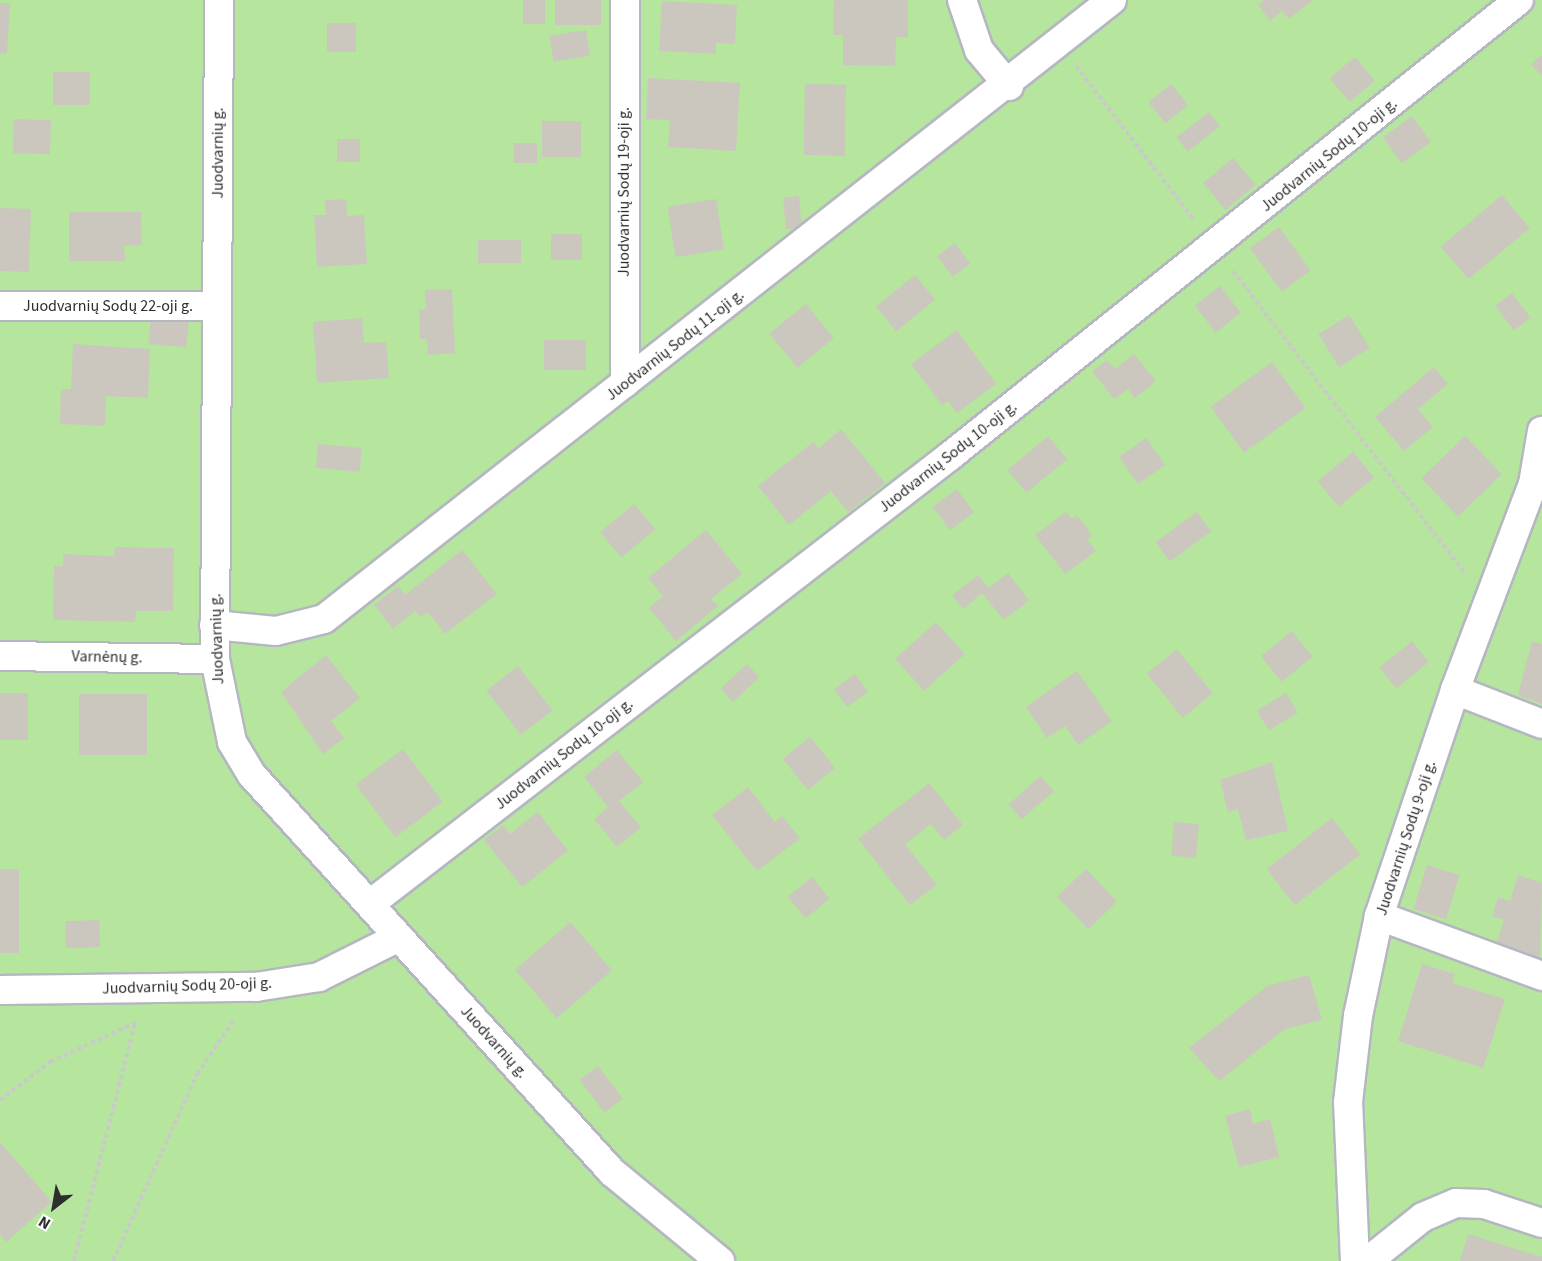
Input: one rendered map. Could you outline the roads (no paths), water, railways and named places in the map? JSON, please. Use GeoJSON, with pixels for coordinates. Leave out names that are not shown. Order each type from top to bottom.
{"type":"FeatureCollection","features":[{"type":"Feature","properties":{"kind":"street","name":"Juodvarnių g."},"geometry":{"type":"LineString","coordinates":[[219,0],[214,659],[232,742],[252,775],[612,1172],[720,1261]]}},
{"type":"Feature","properties":{"kind":"street","name":"Juodvarnių Sodų 19-oji g."},"geometry":{"type":"LineString","coordinates":[[625,0],[625,383]]}},
{"type":"Feature","properties":{"kind":"street"},"geometry":{"type":"LineString","coordinates":[[962,0],[979,50],[1009,86]]}},
{"type":"Feature","properties":{"kind":"street","name":"Juodvarnių Sodų 11-oji g."},"geometry":{"type":"LineString","coordinates":[[214,625],[276,631],[324,619],[1009,86],[1112,0]]}},
{"type":"Feature","properties":{"kind":"street","name":"Juodvarnių Sodų 10-oji g."},"geometry":{"type":"LineString","coordinates":[[370,904],[1215,247],[1519,0]]}},
{"type":"Feature","properties":{"kind":"street","name":"Juodvarnių Sodų 22-oji g."},"geometry":{"type":"LineString","coordinates":[[0,306],[217,306]]}},
{"type":"Feature","properties":{"kind":"street","name":"Juodvarnių Sodų 9-oji g."},"geometry":{"type":"LineString","coordinates":[[1355,1261],[1348,1102],[1358,1016],[1379,916],[1455,690],[1488,603],[1538,486],[1542,431]]}},
{"type":"Feature","properties":{"kind":"street","name":"Varnėnų g."},"geometry":{"type":"LineString","coordinates":[[0,656],[214,659]]}},
{"type":"Feature","properties":{"kind":"street"},"geometry":{"type":"LineString","coordinates":[[1455,690],[1542,724]]}},
{"type":"Feature","properties":{"kind":"street"},"geometry":{"type":"LineString","coordinates":[[1379,916],[1542,976]]}},
{"type":"Feature","properties":{"kind":"street","name":"Juodvarnių Sodų 20-oji g."},"geometry":{"type":"LineString","coordinates":[[0,990],[256,987],[319,977],[399,937]]}},
{"type":"Feature","properties":{"kind":"street"},"geometry":{"type":"LineString","coordinates":[[1368,1261],[1423,1217],[1456,1203],[1484,1204],[1542,1223]]}}]}
